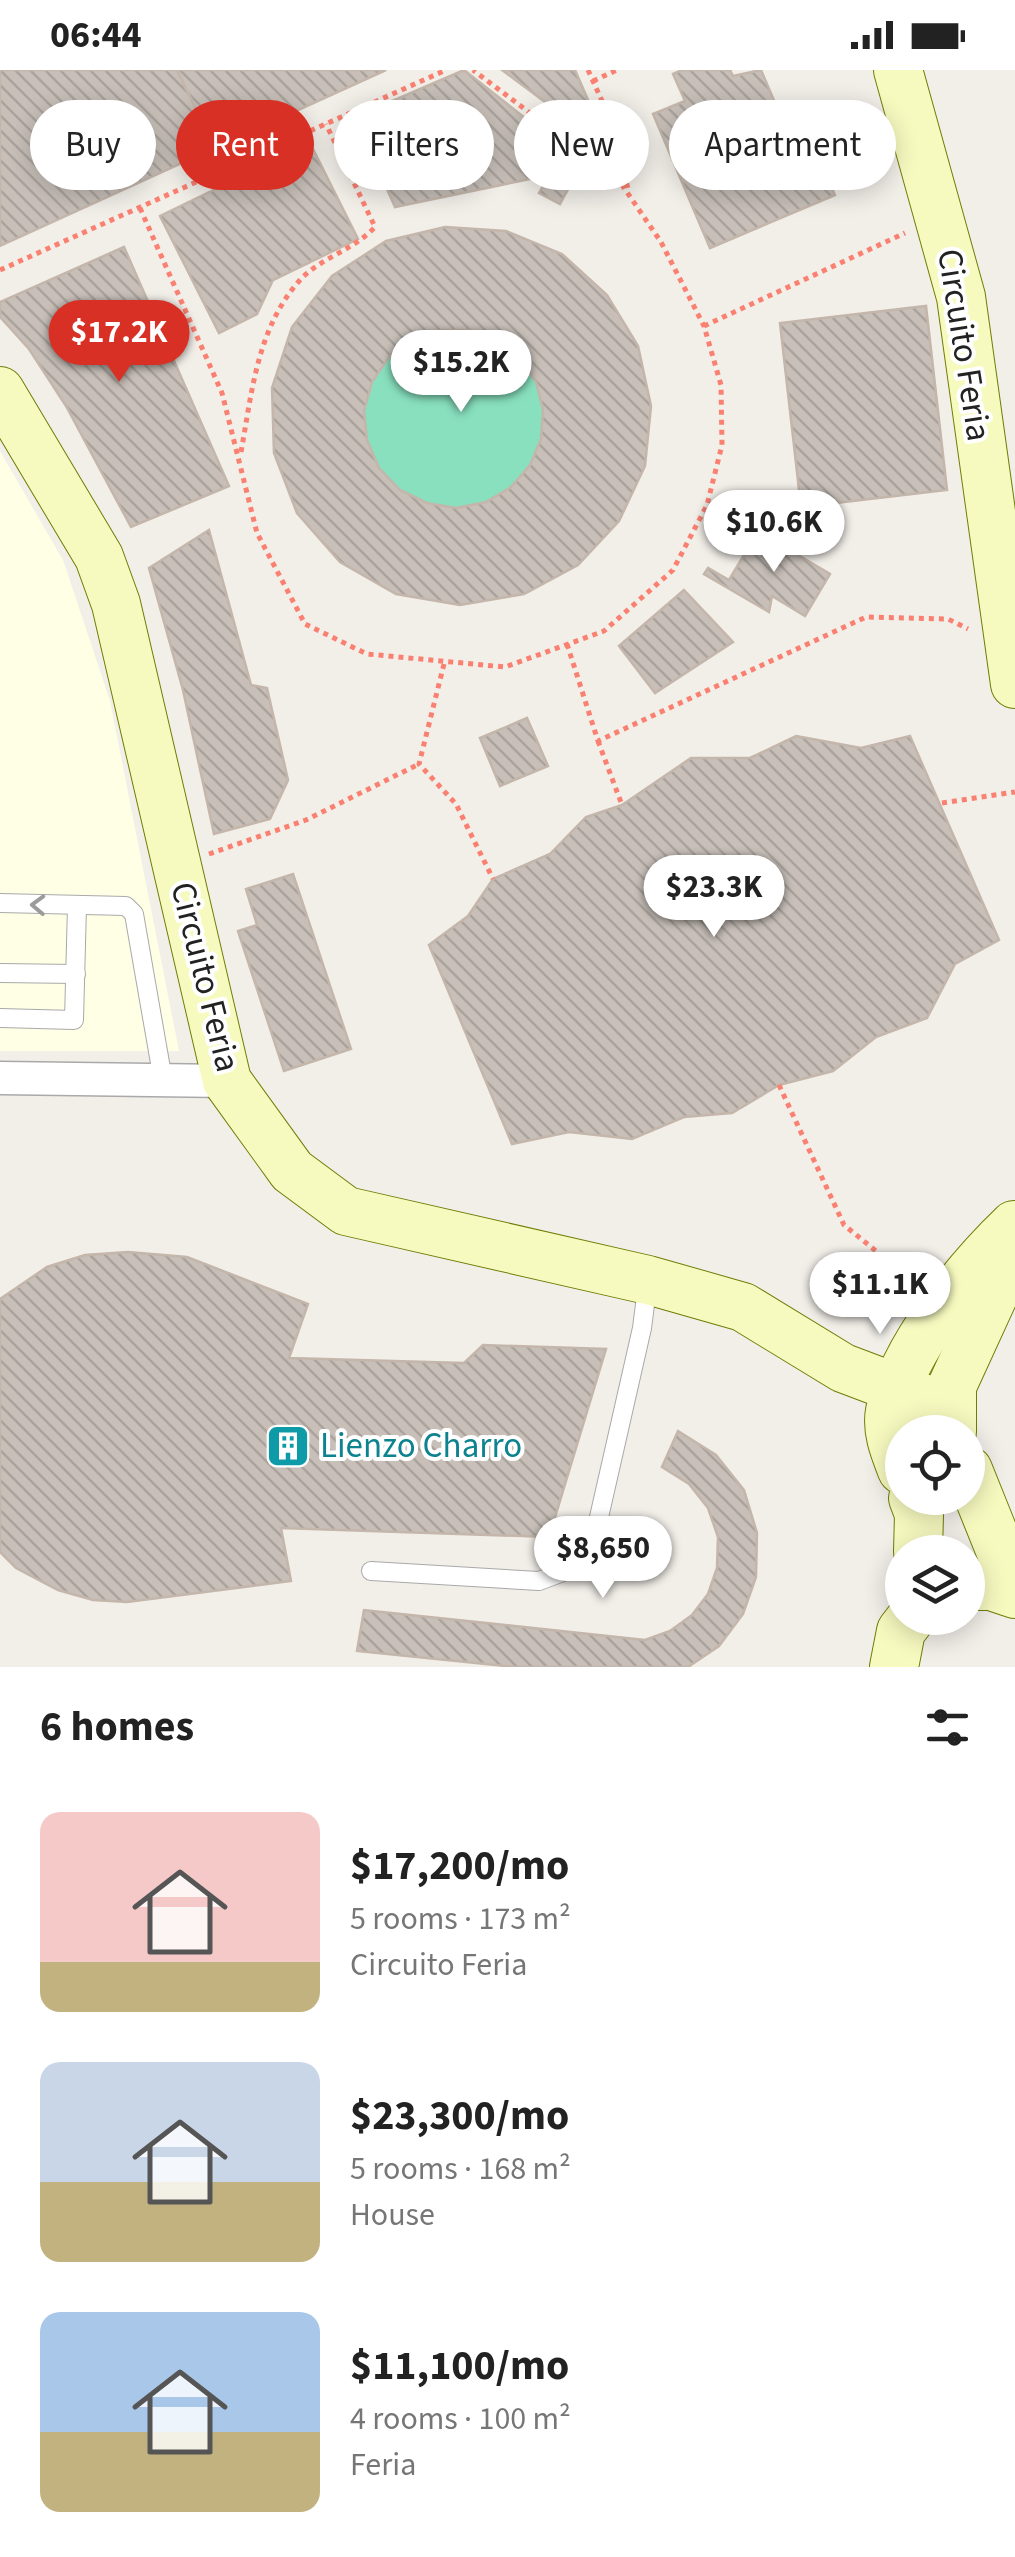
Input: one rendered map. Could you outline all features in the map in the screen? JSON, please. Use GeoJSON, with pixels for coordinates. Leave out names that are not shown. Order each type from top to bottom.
{"type":"FeatureCollection","features":[{"type":"Feature","properties":{"kind":"street","name":"Circuito Feria"},"geometry":{"type":"LineString","coordinates":[[898,70],[962,297],[1013,667]]}},
{"type":"Feature","properties":{"kind":"street","name":"Circuito Feria"},"geometry":{"type":"LineString","coordinates":[[0,390],[48,465],[116,604],[228,1081],[292,1171],[346,1211],[648,1280],[743,1308],[844,1368],[898,1387],[942,1415]]}},
{"type":"Feature","properties":{"kind":"street"},"geometry":{"type":"LineString","coordinates":[[0,1078],[228,1081]]}},
{"type":"Feature","properties":{"kind":"street"},"geometry":{"type":"LineString","coordinates":[[892,1415],[898,1387],[976,1261],[1014,1223]]}},
{"type":"Feature","properties":{"kind":"street"},"geometry":{"type":"LineString","coordinates":[[950,1415],[952,1386],[1002,1277],[1014,1223]]}},
{"type":"Feature","properties":{"kind":"street"},"geometry":{"type":"LineString","coordinates":[[985,1514],[1015,1591]]}},
{"type":"Feature","properties":{"kind":"street"},"geometry":{"type":"LineString","coordinates":[[985,1586],[1015,1591]]}},
{"type":"Feature","properties":{"kind":"lane"},"geometry":{"type":"LineString","coordinates":[[991,522],[1015,565]]}},
{"type":"Feature","properties":{"kind":"lane"},"geometry":{"type":"LineString","coordinates":[[0,904],[126,906],[134,914],[164,1080]]}},
{"type":"Feature","properties":{"kind":"lane"},"geometry":{"type":"LineString","coordinates":[[0,1018],[74,1020],[77,906]]}},
{"type":"Feature","properties":{"kind":"lane"},"geometry":{"type":"LineString","coordinates":[[0,973],[76,974]]}},
{"type":"Feature","properties":{"kind":"lane"},"geometry":{"type":"LineString","coordinates":[[371,1571],[539,1580],[571,1569],[592,1548],[642,1328],[648,1280]]}},
{"type":"Feature","properties":{"kind":"path"},"geometry":{"type":"LineString","coordinates":[[0,270],[446,70]]}},
{"type":"Feature","properties":{"kind":"path"},"geometry":{"type":"LineString","coordinates":[[140,208],[222,393],[257,533],[305,624],[368,654],[444,664],[505,666],[604,631],[674,570],[707,505],[722,445],[720,386],[704,326],[660,242],[618,178],[474,70]]}},
{"type":"Feature","properties":{"kind":"path"},"geometry":{"type":"LineString","coordinates":[[588,70],[612,123],[630,197]]}},
{"type":"Feature","properties":{"kind":"path"},"geometry":{"type":"LineString","coordinates":[[593,81],[617,70]]}},
{"type":"Feature","properties":{"kind":"path"},"geometry":{"type":"LineString","coordinates":[[240,455],[263,339],[301,278],[362,242],[375,227],[326,124]]}},
{"type":"Feature","properties":{"kind":"path"},"geometry":{"type":"LineString","coordinates":[[704,326],[942,216]]}},
{"type":"Feature","properties":{"kind":"path"},"geometry":{"type":"LineString","coordinates":[[598,741],[866,617],[948,619],[1013,667]]}},
{"type":"Feature","properties":{"kind":"path"},"geometry":{"type":"LineString","coordinates":[[567,644],[622,805]]}},
{"type":"Feature","properties":{"kind":"path"},"geometry":{"type":"LineString","coordinates":[[178,865],[306,820],[419,764],[444,664]]}},
{"type":"Feature","properties":{"kind":"path"},"geometry":{"type":"LineString","coordinates":[[419,764],[456,804],[493,879]]}},
{"type":"Feature","properties":{"kind":"path"},"geometry":{"type":"LineString","coordinates":[[942,803],[1015,792]]}},
{"type":"Feature","properties":{"kind":"path"},"geometry":{"type":"LineString","coordinates":[[778,1085],[844,1226],[897,1268],[915,1300]]}},
{"type":"Feature","properties":{"kind":"shaded area"},"geometry":{"type":"Polygon","coordinates":[[[0,451],[63,560],[110,701],[179,1051],[0,1051],[0,451]]]}},
{"type":"Feature","properties":{"kind":"green space"},"geometry":{"type":"Polygon","coordinates":[[[445,227],[506,231],[562,255],[607,295],[638,346],[651,406],[645,466],[578,565],[524,594],[460,605],[297,513],[274,453],[272,388],[292,327],[332,276],[386,241],[445,227]]]}},
{"type":"Feature","properties":{"kind":"building"},"geometry":{"type":"Polygon","coordinates":[[[0,70],[177,70],[192,100],[176,100],[176,166],[156,175],[156,100],[30,100],[30,190],[123,190],[0,246],[0,70]]]}},
{"type":"Feature","properties":{"kind":"building"},"geometry":{"type":"Polygon","coordinates":[[[177,70],[386,70],[314,103],[192,100],[177,70]]]}},
{"type":"Feature","properties":{"kind":"building"},"geometry":{"type":"Polygon","coordinates":[[[464,70],[514,109],[514,182],[494,186],[494,100],[394,100],[464,70]]]}},
{"type":"Feature","properties":{"kind":"building"},"geometry":{"type":"Polygon","coordinates":[[[502,70],[575,70],[588,100],[542,100],[502,70]]]}},
{"type":"Feature","properties":{"kind":"building"},"geometry":{"type":"Polygon","coordinates":[[[682,70],[730,70],[733,76],[761,70],[774,100],[685,100],[673,74],[682,70]]]}},
{"type":"Feature","properties":{"kind":"building"},"geometry":{"type":"Polygon","coordinates":[[[669,108],[669,152],[653,114],[669,108]]]}},
{"type":"Feature","properties":{"kind":"building"},"geometry":{"type":"Polygon","coordinates":[[[314,151],[358,239],[273,280],[257,314],[219,333],[160,216],[213,190],[314,190],[314,151]]]}},
{"type":"Feature","properties":{"kind":"building"},"geometry":{"type":"Polygon","coordinates":[[[387,190],[477,190],[395,207],[387,190]]]}},
{"type":"Feature","properties":{"kind":"building"},"geometry":{"type":"Polygon","coordinates":[[[541,190],[568,190],[560,204],[539,193],[541,190]]]}},
{"type":"Feature","properties":{"kind":"building"},"geometry":{"type":"Polygon","coordinates":[[[685,190],[833,190],[835,195],[710,248],[685,190]]]}},
{"type":"Feature","properties":{"kind":"building"},"geometry":{"type":"Polygon","coordinates":[[[445,227],[506,231],[562,254],[607,295],[638,346],[651,406],[645,466],[619,521],[578,565],[524,594],[460,605],[396,594],[340,562],[297,513],[274,453],[272,388],[292,327],[332,276],[386,241],[445,227]],[[442,330],[413,339],[389,357],[372,382],[364,411],[367,440],[379,468],[400,490],[427,503],[456,508],[486,502],[511,487],[530,465],[541,439],[543,410],[536,382],[520,358],[498,340],[471,330],[442,330]]]}},
{"type":"Feature","properties":{"kind":"building"},"geometry":{"type":"Polygon","coordinates":[[[124,247],[229,486],[131,527],[66,406],[29,349],[0,317],[0,302],[124,247]]]}},
{"type":"Feature","properties":{"kind":"building"},"geometry":{"type":"Polygon","coordinates":[[[926,306],[947,490],[801,507],[780,323],[926,306]]]}},
{"type":"Feature","properties":{"kind":"building"},"geometry":{"type":"Polygon","coordinates":[[[737,519],[830,574],[805,616],[772,596],[769,612],[704,574],[708,568],[729,580],[756,535],[735,523],[737,519]]]}},
{"type":"Feature","properties":{"kind":"building"},"geometry":{"type":"Polygon","coordinates":[[[209,530],[251,685],[267,688],[288,780],[270,819],[214,834],[183,690],[149,568],[209,530]]]}},
{"type":"Feature","properties":{"kind":"building"},"geometry":{"type":"Polygon","coordinates":[[[684,590],[733,642],[655,693],[619,646],[684,590]]]}},
{"type":"Feature","properties":{"kind":"building"},"geometry":{"type":"Polygon","coordinates":[[[527,718],[548,766],[500,786],[480,738],[527,718]]]}},
{"type":"Feature","properties":{"kind":"building"},"geometry":{"type":"Polygon","coordinates":[[[796,736],[861,748],[910,736],[999,940],[955,964],[927,1018],[876,1037],[833,1071],[779,1085],[732,1113],[684,1117],[632,1139],[569,1132],[512,1144],[429,945],[468,916],[493,879],[550,854],[586,817],[622,805],[691,758],[750,758],[796,736]]]}},
{"type":"Feature","properties":{"kind":"building"},"geometry":{"type":"Polygon","coordinates":[[[293,874],[351,1049],[284,1071],[238,931],[257,925],[246,889],[293,874]]]}},
{"type":"Feature","properties":{"kind":"building","name":"Lienzo Charro"},"geometry":{"type":"Polygon","coordinates":[[[128,1252],[187,1257],[308,1304],[289,1358],[464,1363],[483,1345],[606,1349],[549,1537],[281,1528],[291,1581],[127,1602],[93,1600],[58,1590],[16,1568],[0,1552],[0,1299],[47,1267],[85,1255],[128,1252]]]}},
{"type":"Feature","properties":{"kind":"building"},"geometry":{"type":"Polygon","coordinates":[[[678,1431],[716,1455],[744,1490],[757,1533],[756,1577],[743,1614],[719,1646],[688,1667],[515,1667],[357,1651],[364,1610],[645,1640],[670,1631],[692,1615],[708,1594],[717,1568],[718,1537],[708,1508],[689,1484],[662,1467],[678,1431]]]}},
{"type":"Feature","properties":{"kind":"place","name":"Lienzo Charro"},"geometry":{"type":"Point","coordinates":[288,1446]}}]}
